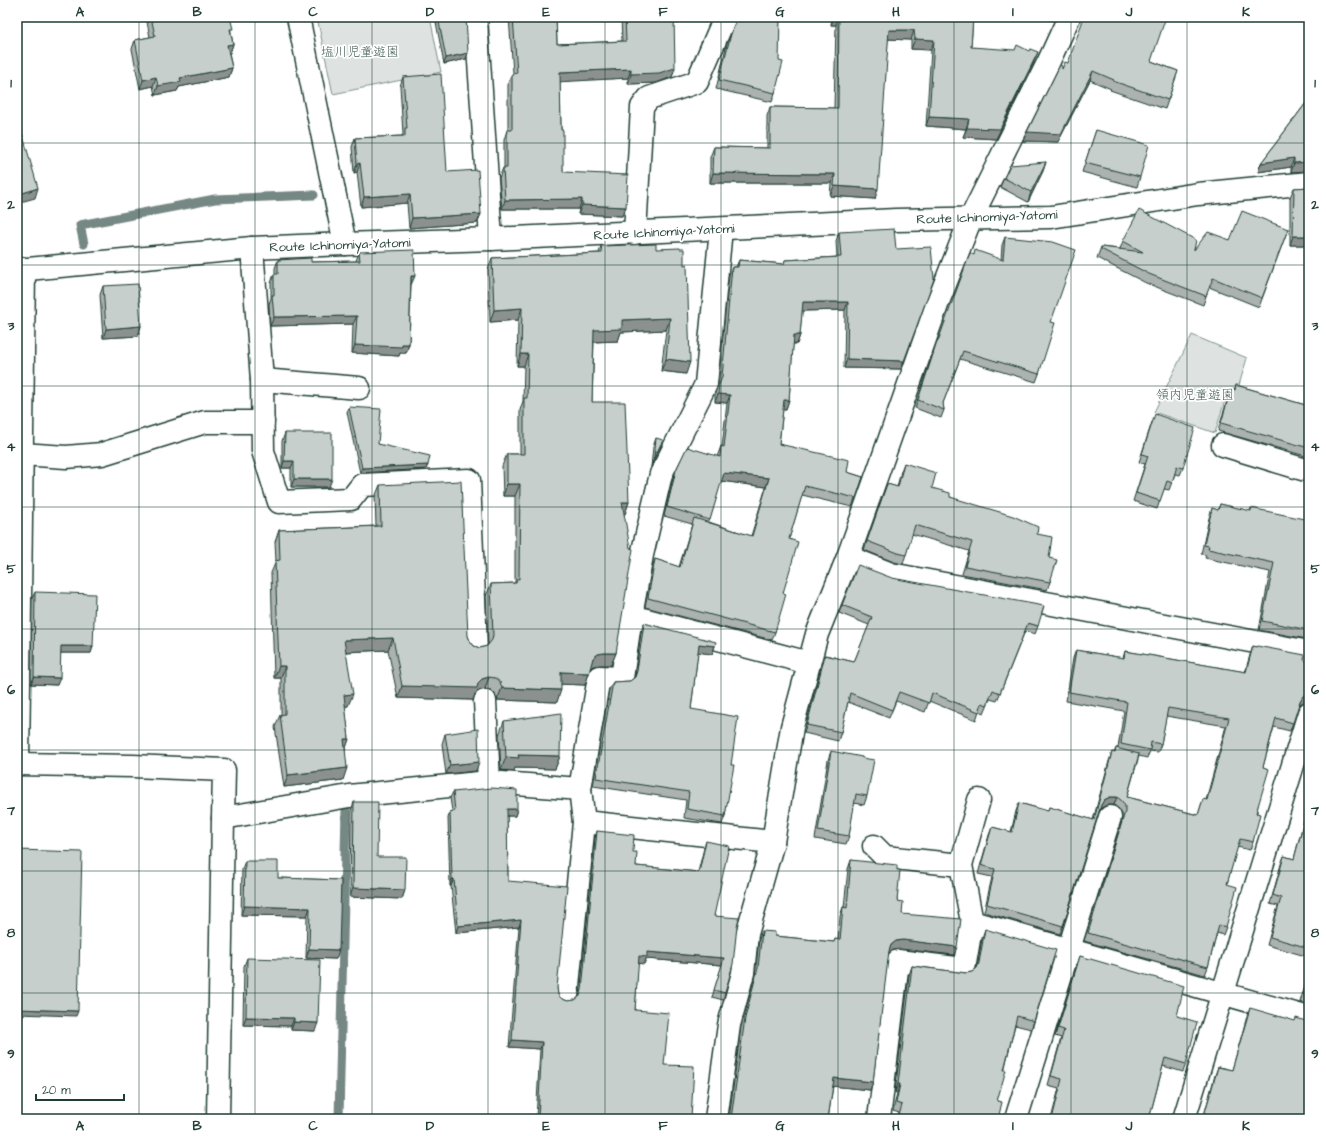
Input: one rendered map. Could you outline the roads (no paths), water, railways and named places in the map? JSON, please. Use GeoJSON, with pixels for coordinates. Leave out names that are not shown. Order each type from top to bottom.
{"type":"FeatureCollection","features":[{"type":"Feature","properties":{"kind":"street"},"geometry":{"type":"LineString","coordinates":[[298,17],[345,244]]}},
{"type":"Feature","properties":{"kind":"street"},"geometry":{"type":"LineString","coordinates":[[476,17],[491,239]]}},
{"type":"Feature","properties":{"kind":"street"},"geometry":{"type":"LineString","coordinates":[[635,233],[642,107],[649,98],[697,82],[725,17]]}},
{"type":"Feature","properties":{"kind":"street"},"geometry":{"type":"LineString","coordinates":[[716,1119],[729,1025],[743,973],[747,934],[773,842],[792,727],[817,634],[848,557],[935,310],[970,218],[1048,63],[1069,17]]}},
{"type":"Feature","properties":{"kind":"street","name":"Route Ichinomiya-Yatomi"},"geometry":{"type":"LineString","coordinates":[[21,269],[252,248],[635,233],[896,220],[1051,217],[1198,194],[1309,183]]}},
{"type":"Feature","properties":{"kind":"street"},"geometry":{"type":"LineString","coordinates":[[567,996],[584,822],[580,789],[599,677],[622,678],[642,556],[661,474],[706,384],[721,229]]}},
{"type":"Feature","properties":{"kind":"street"},"geometry":{"type":"LineString","coordinates":[[252,248],[262,380],[263,451],[279,502],[352,499],[362,485],[469,480],[476,647]]}},
{"type":"Feature","properties":{"kind":"street"},"geometry":{"type":"LineString","coordinates":[[21,269],[22,454],[18,764],[133,766],[224,770],[218,1119]]}},
{"type":"Feature","properties":{"kind":"street"},"geometry":{"type":"LineString","coordinates":[[262,380],[359,388]]}},
{"type":"Feature","properties":{"kind":"street"},"geometry":{"type":"LineString","coordinates":[[22,454],[66,457],[102,454],[205,422],[263,422]]}},
{"type":"Feature","properties":{"kind":"street"},"geometry":{"type":"LineString","coordinates":[[1222,446],[1309,471]]}},
{"type":"Feature","properties":{"kind":"street"},"geometry":{"type":"LineString","coordinates":[[848,557],[891,574],[1309,652]]}},
{"type":"Feature","properties":{"kind":"street"},"geometry":{"type":"LineString","coordinates":[[631,616],[809,663]]}},
{"type":"Feature","properties":{"kind":"street"},"geometry":{"type":"LineString","coordinates":[[485,701],[489,782]]}},
{"type":"Feature","properties":{"kind":"street"},"geometry":{"type":"LineString","coordinates":[[1184,1119],[1309,713]]}},
{"type":"Feature","properties":{"kind":"street"},"geometry":{"type":"LineString","coordinates":[[223,818],[349,796],[489,782],[580,789]]}},
{"type":"Feature","properties":{"kind":"street"},"geometry":{"type":"LineString","coordinates":[[879,1119],[898,961],[964,969],[972,922],[961,865],[979,800]]}},
{"type":"Feature","properties":{"kind":"street"},"geometry":{"type":"LineString","coordinates":[[1016,1119],[1110,817]]}},
{"type":"Feature","properties":{"kind":"street"},"geometry":{"type":"LineString","coordinates":[[584,822],[773,842]]}},
{"type":"Feature","properties":{"kind":"street"},"geometry":{"type":"LineString","coordinates":[[874,846],[885,857],[961,865]]}},
{"type":"Feature","properties":{"kind":"street"},"geometry":{"type":"LineString","coordinates":[[972,922],[1309,1018]]}},
{"type":"Feature","properties":{"kind":"waterway"},"geometry":{"type":"LineString","coordinates":[[84,244],[80,225],[215,199],[314,195]]}},
{"type":"Feature","properties":{"kind":"waterway"},"geometry":{"type":"LineString","coordinates":[[339,1119],[346,809]]}},
{"type":"Feature","properties":{"kind":"park label","name":"塩川児童遊園"},"geometry":{"type":"Point","coordinates":[360,52]}},
{"type":"Feature","properties":{"kind":"park label","name":"領内児童遊園"},"geometry":{"type":"Point","coordinates":[1195,395]}}]}
